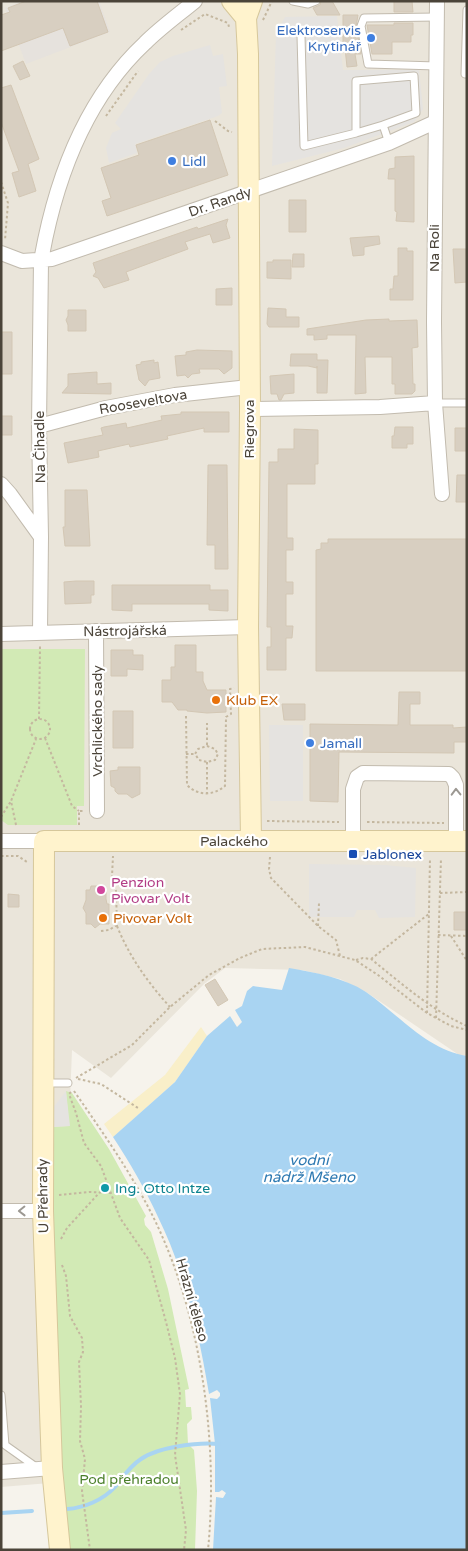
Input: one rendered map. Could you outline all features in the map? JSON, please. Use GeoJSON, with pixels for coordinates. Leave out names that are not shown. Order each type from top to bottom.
{"type":"FeatureCollection","features":[{"type":"Feature","properties":{"kind":"street","name":"Na Čihadle"},"geometry":{"type":"LineString","coordinates":[[40,632],[39,426],[41,261],[46,234],[62,173],[91,112],[116,76],[144,44],[194,1]]}},
{"type":"Feature","properties":{"kind":"street"},"geometry":{"type":"LineString","coordinates":[[232,1],[244,11]]}},
{"type":"Feature","properties":{"kind":"street","name":"Na Roli"},"geometry":{"type":"LineString","coordinates":[[437,1],[435,403],[442,494]]}},
{"type":"Feature","properties":{"kind":"street","name":"Riegrova"},"geometry":{"type":"LineString","coordinates":[[244,11],[248,54],[250,409],[248,628],[251,841]]}},
{"type":"Feature","properties":{"kind":"street","name":"Dr. Randy"},"geometry":{"type":"LineString","coordinates":[[3,253],[22,260],[41,261],[52,259],[389,143],[435,122]]}},
{"type":"Feature","properties":{"kind":"street","name":"Rooseveltova"},"geometry":{"type":"LineString","coordinates":[[39,426],[106,408],[175,395],[249,387]]}},
{"type":"Feature","properties":{"kind":"street"},"geometry":{"type":"LineString","coordinates":[[250,409],[380,407],[435,403]]}},
{"type":"Feature","properties":{"kind":"street"},"geometry":{"type":"LineString","coordinates":[[1,484],[41,537]]}},
{"type":"Feature","properties":{"kind":"street","name":"Nástrojářská"},"geometry":{"type":"LineString","coordinates":[[1,634],[248,628]]}},
{"type":"Feature","properties":{"kind":"street","name":"Vrchlického sady"},"geometry":{"type":"LineString","coordinates":[[96,631],[97,811]]}},
{"type":"Feature","properties":{"kind":"street"},"geometry":{"type":"LineString","coordinates":[[353,832],[353,789],[358,777],[363,773],[444,773],[449,774],[453,778],[456,785],[452,839]]}},
{"type":"Feature","properties":{"kind":"street","name":"Palackého"},"geometry":{"type":"LineString","coordinates":[[1,841],[251,841],[353,832],[452,839]]}},
{"type":"Feature","properties":{"kind":"street","name":"U Přehrady"},"geometry":{"type":"LineString","coordinates":[[44,841],[42,1083],[45,1469],[60,1550]]}},
{"type":"Feature","properties":{"kind":"street"},"geometry":{"type":"LineString","coordinates":[[1,1211],[43,1204]]}},
{"type":"Feature","properties":{"kind":"street"},"geometry":{"type":"LineString","coordinates":[[1,1472],[45,1469]]}},
{"type":"Feature","properties":{"kind":"lane"},"geometry":{"type":"LineString","coordinates":[[293,1],[308,4],[316,1]]}},
{"type":"Feature","properties":{"kind":"lane"},"geometry":{"type":"LineString","coordinates":[[467,10],[465,74],[467,74]]}},
{"type":"Feature","properties":{"kind":"lane"},"geometry":{"type":"LineString","coordinates":[[437,17],[364,18],[361,26],[368,64],[437,66]]}},
{"type":"Feature","properties":{"kind":"lane"},"geometry":{"type":"LineString","coordinates":[[301,36],[304,146],[383,125],[416,113],[414,76],[356,81],[356,132]]}},
{"type":"Feature","properties":{"kind":"lane"},"geometry":{"type":"LineString","coordinates":[[383,125],[389,143]]}},
{"type":"Feature","properties":{"kind":"lane"},"geometry":{"type":"LineString","coordinates":[[435,403],[467,403]]}},
{"type":"Feature","properties":{"kind":"lane"},"geometry":{"type":"LineString","coordinates":[[42,1083],[68,1083]]}},
{"type":"Feature","properties":{"kind":"lane"},"geometry":{"type":"LineString","coordinates":[[1,1395],[5,1445],[45,1469]]}},
{"type":"Feature","properties":{"kind":"path"},"geometry":{"type":"LineString","coordinates":[[177,33],[205,14],[244,11],[272,1]]}},
{"type":"Feature","properties":{"kind":"path"},"geometry":{"type":"LineString","coordinates":[[101,122],[141,67]]}},
{"type":"Feature","properties":{"kind":"path"},"geometry":{"type":"LineString","coordinates":[[215,121],[228,131],[235,132]]}},
{"type":"Feature","properties":{"kind":"path"},"geometry":{"type":"LineString","coordinates":[[1,182],[8,203],[3,253]]}},
{"type":"Feature","properties":{"kind":"path"},"geometry":{"type":"LineString","coordinates":[[39,719],[40,632]]}},
{"type":"Feature","properties":{"kind":"path"},"geometry":{"type":"LineString","coordinates":[[186,716],[187,785],[192,790],[207,794],[219,791],[225,786],[226,718],[231,714],[230,689],[234,688]]}},
{"type":"Feature","properties":{"kind":"path"},"geometry":{"type":"LineString","coordinates":[[39,719],[45,720],[50,728],[49,734],[45,738],[36,738],[32,735],[30,728],[33,722],[39,719]]}},
{"type":"Feature","properties":{"kind":"path"},"geometry":{"type":"LineString","coordinates":[[207,723],[207,746]]}},
{"type":"Feature","properties":{"kind":"path"},"geometry":{"type":"LineString","coordinates":[[1,817],[12,801],[36,738]]}},
{"type":"Feature","properties":{"kind":"path"},"geometry":{"type":"LineString","coordinates":[[45,738],[72,806],[79,811]]}},
{"type":"Feature","properties":{"kind":"path"},"geometry":{"type":"LineString","coordinates":[[196,754],[198,749],[207,746],[215,749],[218,754]]}},
{"type":"Feature","properties":{"kind":"path"},"geometry":{"type":"LineString","coordinates":[[186,754],[196,754]]}},
{"type":"Feature","properties":{"kind":"path"},"geometry":{"type":"LineString","coordinates":[[196,754],[199,760],[207,762],[215,760],[218,754]]}},
{"type":"Feature","properties":{"kind":"path"},"geometry":{"type":"LineString","coordinates":[[218,754],[225,754]]}},
{"type":"Feature","properties":{"kind":"path"},"geometry":{"type":"LineString","coordinates":[[207,762],[207,794]]}},
{"type":"Feature","properties":{"kind":"path"},"geometry":{"type":"LineString","coordinates":[[12,801],[16,825]]}},
{"type":"Feature","properties":{"kind":"path"},"geometry":{"type":"LineString","coordinates":[[264,821],[353,832],[452,839]]}},
{"type":"Feature","properties":{"kind":"path"},"geometry":{"type":"LineString","coordinates":[[436,1018],[440,893],[452,839]]}},
{"type":"Feature","properties":{"kind":"path"},"geometry":{"type":"LineString","coordinates":[[427,1013],[430,852],[452,839]]}},
{"type":"Feature","properties":{"kind":"path"},"geometry":{"type":"LineString","coordinates":[[112,842],[112,876],[116,891],[116,926],[124,945],[154,990],[170,1006]]}},
{"type":"Feature","properties":{"kind":"path"},"geometry":{"type":"LineString","coordinates":[[1,856],[18,856],[27,861],[28,866]]}},
{"type":"Feature","properties":{"kind":"path"},"geometry":{"type":"LineString","coordinates":[[270,856],[269,868],[271,878],[318,926],[336,940],[340,956]]}},
{"type":"Feature","properties":{"kind":"path"},"geometry":{"type":"LineString","coordinates":[[440,893],[467,892]]}},
{"type":"Feature","properties":{"kind":"path"},"geometry":{"type":"LineString","coordinates":[[318,926],[320,903]]}},
{"type":"Feature","properties":{"kind":"path"},"geometry":{"type":"LineString","coordinates":[[372,959],[430,913]]}},
{"type":"Feature","properties":{"kind":"path"},"geometry":{"type":"LineString","coordinates":[[101,931],[110,930],[116,926]]}},
{"type":"Feature","properties":{"kind":"path"},"geometry":{"type":"LineString","coordinates":[[438,936],[467,936]]}},
{"type":"Feature","properties":{"kind":"path"},"geometry":{"type":"LineString","coordinates":[[451,936],[467,961]]}},
{"type":"Feature","properties":{"kind":"path"},"geometry":{"type":"LineString","coordinates":[[138,1108],[101,1084],[75,1079],[132,1045],[170,1006],[209,975],[240,958],[262,949],[305,947],[355,960],[378,975],[427,1013],[451,1026],[467,1030]]}},
{"type":"Feature","properties":{"kind":"path"},"geometry":{"type":"LineString","coordinates":[[355,960],[363,958],[372,959],[428,1003],[452,1019],[467,1026]]}},
{"type":"Feature","properties":{"kind":"path","name":"Hrázní těleso"},"geometry":{"type":"LineString","coordinates":[[111,1193],[101,1166],[84,1143],[69,1094],[73,1090],[112,1145],[146,1204],[166,1246],[186,1308],[196,1347],[207,1408],[212,1493],[208,1550]]}},
{"type":"Feature","properties":{"kind":"path"},"geometry":{"type":"LineString","coordinates":[[43,1204],[89,1192],[111,1193],[120,1218],[149,1260],[175,1358],[180,1394],[175,1455],[186,1530],[184,1550]]}},
{"type":"Feature","properties":{"kind":"path"},"geometry":{"type":"LineString","coordinates":[[61,1244],[61,1237],[67,1228],[100,1192]]}},
{"type":"Feature","properties":{"kind":"path"},"geometry":{"type":"LineString","coordinates":[[60,1260],[66,1276],[70,1316],[82,1338],[82,1352],[79,1362],[80,1442],[85,1459],[82,1491],[90,1550]]}},
{"type":"Feature","properties":{"kind":"shaded area"},"geometry":{"type":"Polygon","coordinates":[[[1,1],[467,1],[467,1056],[459,1055],[366,992],[340,979],[302,970],[225,968],[204,984],[111,1078],[72,1050],[68,1150],[62,1482],[1,1487],[1,1]]]}},
{"type":"Feature","properties":{"kind":"shaded area"},"geometry":{"type":"Polygon","coordinates":[[[22,1],[99,1],[110,32],[26,64],[5,8],[22,1]]]}},
{"type":"Feature","properties":{"kind":"shaded area"},"geometry":{"type":"Polygon","coordinates":[[[337,16],[343,70],[419,70],[423,109],[414,122],[344,148],[272,166],[276,33],[285,17],[337,16]]]}},
{"type":"Feature","properties":{"kind":"shaded area"},"geometry":{"type":"Polygon","coordinates":[[[210,45],[213,56],[223,54],[227,86],[219,87],[222,113],[135,144],[137,153],[109,163],[106,148],[112,133],[121,129],[115,123],[149,74],[160,62],[210,45]]]}},
{"type":"Feature","properties":{"kind":"shaded area"},"geometry":{"type":"Polygon","coordinates":[[[269,725],[303,725],[303,801],[270,801],[269,725]]]}},
{"type":"Feature","properties":{"kind":"shaded area"},"geometry":{"type":"Polygon","coordinates":[[[309,864],[385,865],[416,868],[415,917],[379,918],[375,910],[357,910],[354,917],[309,917],[309,864]]]}},
{"type":"Feature","properties":{"kind":"shaded area"},"geometry":{"type":"Polygon","coordinates":[[[66,1091],[70,1126],[52,1127],[53,1108],[66,1091]]]}},
{"type":"Feature","properties":{"kind":"green space"},"geometry":{"type":"Polygon","coordinates":[[[1,649],[85,649],[84,806],[77,806],[77,825],[8,825],[1,820],[1,649]]]}},
{"type":"Feature","properties":{"kind":"green space","name":"Pod přehradou"},"geometry":{"type":"Polygon","coordinates":[[[66,1091],[72,1093],[109,1149],[146,1216],[144,1219],[145,1225],[151,1232],[168,1289],[189,1389],[185,1390],[186,1407],[191,1407],[192,1419],[187,1424],[188,1444],[194,1450],[197,1491],[195,1550],[68,1550],[59,1448],[52,1127],[69,1126],[66,1091]]]}},
{"type":"Feature","properties":{"kind":"sand"},"geometry":{"type":"Polygon","coordinates":[[[201,1027],[207,1036],[175,1082],[113,1137],[104,1124],[165,1075],[201,1027]]]}},
{"type":"Feature","properties":{"kind":"water","name":"vodní nádrž Mšeno"},"geometry":{"type":"Polygon","coordinates":[[[289,968],[329,976],[357,987],[426,1039],[439,1047],[467,1056],[467,1550],[213,1550],[216,1497],[223,1498],[226,1493],[222,1490],[215,1492],[215,1444],[210,1398],[217,1399],[220,1393],[217,1390],[209,1394],[201,1348],[190,1303],[168,1238],[143,1186],[113,1137],[175,1082],[207,1036],[230,1016],[237,1027],[242,1022],[235,1010],[242,1006],[247,991],[253,986],[282,990],[289,968]]]}},
{"type":"Feature","properties":{"kind":"building"},"geometry":{"type":"Polygon","coordinates":[[[26,1],[97,1],[108,32],[70,46],[63,28],[1,51],[1,15],[10,12],[8,8],[26,1]]]}},
{"type":"Feature","properties":{"kind":"building"},"geometry":{"type":"Polygon","coordinates":[[[321,1],[332,1],[340,15],[317,15],[313,8],[320,5],[321,1]]]}},
{"type":"Feature","properties":{"kind":"building"},"geometry":{"type":"Polygon","coordinates":[[[394,1],[412,1],[413,12],[394,12],[394,1]]]}},
{"type":"Feature","properties":{"kind":"building"},"geometry":{"type":"Polygon","coordinates":[[[343,15],[358,15],[356,27],[361,54],[355,54],[357,66],[347,67],[345,48],[343,48],[343,15]]]}},
{"type":"Feature","properties":{"kind":"building"},"geometry":{"type":"Polygon","coordinates":[[[394,23],[413,23],[411,42],[392,42],[392,54],[372,54],[367,25],[394,25],[394,23]]]}},
{"type":"Feature","properties":{"kind":"building"},"geometry":{"type":"Polygon","coordinates":[[[23,61],[30,76],[20,80],[13,66],[23,61]]]}},
{"type":"Feature","properties":{"kind":"building"},"geometry":{"type":"Polygon","coordinates":[[[11,85],[39,159],[28,164],[36,191],[19,197],[12,173],[19,171],[1,122],[1,88],[11,85]]]}},
{"type":"Feature","properties":{"kind":"building","name":"Lidl"},"geometry":{"type":"Polygon","coordinates":[[[210,120],[228,175],[107,216],[102,201],[111,198],[101,168],[139,155],[136,145],[210,120]]]}},
{"type":"Feature","properties":{"kind":"building"},"geometry":{"type":"Polygon","coordinates":[[[414,156],[414,222],[396,221],[395,179],[388,179],[389,169],[395,168],[395,157],[414,156]]]}},
{"type":"Feature","properties":{"kind":"building"},"geometry":{"type":"Polygon","coordinates":[[[289,200],[306,200],[306,232],[289,232],[289,200]]]}},
{"type":"Feature","properties":{"kind":"building"},"geometry":{"type":"Polygon","coordinates":[[[228,219],[226,225],[230,238],[213,243],[210,234],[185,242],[188,249],[126,272],[129,280],[104,288],[98,278],[93,276],[96,272],[93,263],[197,227],[198,229],[228,219]]]}},
{"type":"Feature","properties":{"kind":"building"},"geometry":{"type":"Polygon","coordinates":[[[379,236],[380,244],[364,247],[364,255],[353,256],[350,238],[379,236]]]}},
{"type":"Feature","properties":{"kind":"building"},"geometry":{"type":"Polygon","coordinates":[[[398,248],[407,248],[407,251],[413,251],[413,300],[390,300],[390,289],[393,289],[394,276],[398,276],[398,248]]]}},
{"type":"Feature","properties":{"kind":"building"},"geometry":{"type":"Polygon","coordinates":[[[453,249],[466,249],[467,282],[455,283],[453,249]]]}},
{"type":"Feature","properties":{"kind":"building"},"geometry":{"type":"Polygon","coordinates":[[[293,254],[304,254],[304,267],[292,267],[293,254]]]}},
{"type":"Feature","properties":{"kind":"building"},"geometry":{"type":"Polygon","coordinates":[[[273,260],[291,260],[291,279],[267,278],[267,262],[273,262],[273,260]]]}},
{"type":"Feature","properties":{"kind":"building"},"geometry":{"type":"Polygon","coordinates":[[[232,288],[232,305],[216,305],[216,289],[232,288]]]}},
{"type":"Feature","properties":{"kind":"building"},"geometry":{"type":"Polygon","coordinates":[[[268,308],[286,309],[286,317],[299,317],[299,327],[269,327],[267,324],[268,308]]]}},
{"type":"Feature","properties":{"kind":"building"},"geometry":{"type":"Polygon","coordinates":[[[68,310],[86,310],[86,331],[68,331],[66,320],[68,310]]]}},
{"type":"Feature","properties":{"kind":"building"},"geometry":{"type":"Polygon","coordinates":[[[389,319],[389,321],[417,320],[418,347],[412,348],[413,384],[415,384],[415,391],[412,394],[395,394],[395,384],[392,384],[392,357],[365,357],[366,393],[355,394],[356,335],[327,335],[327,339],[314,340],[314,335],[307,335],[307,329],[366,320],[389,319]]]}},
{"type":"Feature","properties":{"kind":"building"},"geometry":{"type":"Polygon","coordinates":[[[1,332],[12,332],[12,374],[1,374],[1,332]]]}},
{"type":"Feature","properties":{"kind":"building"},"geometry":{"type":"Polygon","coordinates":[[[197,350],[232,351],[232,368],[224,374],[219,369],[199,369],[200,373],[192,374],[188,378],[185,375],[177,376],[175,356],[186,355],[186,352],[197,350]]]}},
{"type":"Feature","properties":{"kind":"building"},"geometry":{"type":"Polygon","coordinates":[[[291,354],[317,354],[317,360],[328,360],[327,393],[317,393],[317,368],[290,366],[291,354]]]}},
{"type":"Feature","properties":{"kind":"building"},"geometry":{"type":"Polygon","coordinates":[[[154,360],[154,363],[158,362],[160,378],[149,380],[145,386],[139,380],[136,365],[141,364],[141,362],[154,360]]]}},
{"type":"Feature","properties":{"kind":"building"},"geometry":{"type":"Polygon","coordinates":[[[97,372],[97,384],[111,383],[111,394],[62,393],[68,386],[68,374],[97,372]]]}},
{"type":"Feature","properties":{"kind":"building"},"geometry":{"type":"Polygon","coordinates":[[[294,374],[294,393],[284,394],[281,400],[279,400],[277,394],[271,394],[270,376],[294,374]]]}},
{"type":"Feature","properties":{"kind":"building"},"geometry":{"type":"Polygon","coordinates":[[[181,412],[229,412],[229,432],[204,432],[204,428],[167,436],[168,439],[130,447],[129,444],[98,451],[99,457],[68,463],[64,443],[103,435],[101,428],[104,427],[126,423],[127,428],[162,420],[161,416],[181,414],[181,412]]]}},
{"type":"Feature","properties":{"kind":"building"},"geometry":{"type":"Polygon","coordinates":[[[1,416],[12,416],[12,435],[1,435],[1,416]]]}},
{"type":"Feature","properties":{"kind":"building"},"geometry":{"type":"Polygon","coordinates":[[[395,427],[413,427],[413,444],[407,444],[407,448],[392,448],[392,436],[394,436],[395,427]]]}},
{"type":"Feature","properties":{"kind":"building"},"geometry":{"type":"Polygon","coordinates":[[[455,428],[467,428],[467,451],[455,451],[455,428]]]}},
{"type":"Feature","properties":{"kind":"building"},"geometry":{"type":"Polygon","coordinates":[[[294,429],[318,430],[318,464],[315,464],[315,484],[287,484],[287,538],[293,538],[293,550],[286,550],[286,582],[293,582],[293,594],[286,594],[286,626],[293,626],[292,638],[286,638],[286,670],[267,670],[267,647],[271,647],[271,627],[267,627],[269,462],[278,462],[278,449],[294,449],[294,429]]]}},
{"type":"Feature","properties":{"kind":"building"},"geometry":{"type":"Polygon","coordinates":[[[208,465],[227,465],[228,569],[215,569],[215,545],[207,545],[208,465]]]}},
{"type":"Feature","properties":{"kind":"building"},"geometry":{"type":"Polygon","coordinates":[[[457,475],[467,475],[467,502],[456,502],[457,475]]]}},
{"type":"Feature","properties":{"kind":"building"},"geometry":{"type":"Polygon","coordinates":[[[65,490],[87,490],[90,546],[65,546],[63,527],[65,527],[65,490]]]}},
{"type":"Feature","properties":{"kind":"building"},"geometry":{"type":"Polygon","coordinates":[[[328,539],[467,539],[467,671],[316,671],[316,550],[321,549],[321,543],[328,543],[328,539]]]}},
{"type":"Feature","properties":{"kind":"building"},"geometry":{"type":"Polygon","coordinates":[[[94,581],[94,595],[91,595],[91,603],[65,604],[64,582],[94,581]]]}},
{"type":"Feature","properties":{"kind":"building"},"geometry":{"type":"Polygon","coordinates":[[[112,585],[210,585],[210,590],[228,590],[228,611],[209,610],[209,604],[132,604],[132,611],[112,610],[112,585]]]}},
{"type":"Feature","properties":{"kind":"building"},"geometry":{"type":"Polygon","coordinates":[[[175,645],[196,645],[196,672],[203,672],[203,681],[207,690],[226,690],[226,712],[207,713],[178,710],[172,702],[162,702],[162,680],[171,680],[171,667],[175,667],[175,645]]]}},
{"type":"Feature","properties":{"kind":"building"},"geometry":{"type":"Polygon","coordinates":[[[111,650],[133,650],[133,655],[143,655],[143,670],[127,669],[127,676],[111,676],[111,650]]]}},
{"type":"Feature","properties":{"kind":"building"},"geometry":{"type":"Polygon","coordinates":[[[399,692],[420,692],[420,704],[410,704],[410,725],[453,725],[453,728],[467,727],[467,742],[454,742],[454,753],[339,752],[338,802],[310,801],[310,724],[398,725],[399,692]]]}},
{"type":"Feature","properties":{"kind":"building"},"geometry":{"type":"Polygon","coordinates":[[[282,704],[305,704],[305,720],[284,720],[282,704]]]}},
{"type":"Feature","properties":{"kind":"building"},"geometry":{"type":"Polygon","coordinates":[[[113,711],[133,711],[133,748],[113,748],[113,711]]]}},
{"type":"Feature","properties":{"kind":"building"},"geometry":{"type":"Polygon","coordinates":[[[118,767],[140,767],[140,794],[132,798],[127,794],[118,794],[115,791],[115,788],[111,786],[110,771],[118,770],[118,767]]]}},
{"type":"Feature","properties":{"kind":"building"},"geometry":{"type":"Polygon","coordinates":[[[91,886],[102,886],[102,890],[106,890],[107,904],[109,904],[109,924],[100,924],[95,928],[91,924],[86,924],[86,913],[83,908],[86,900],[86,890],[90,890],[91,886]]]}},
{"type":"Feature","properties":{"kind":"building"},"geometry":{"type":"Polygon","coordinates":[[[8,894],[19,895],[19,907],[8,907],[8,894]]]}},
{"type":"Feature","properties":{"kind":"building"},"geometry":{"type":"Polygon","coordinates":[[[454,912],[467,912],[467,930],[454,930],[454,912]]]}},
{"type":"Feature","properties":{"kind":"building"},"geometry":{"type":"Polygon","coordinates":[[[215,979],[228,1000],[218,1006],[205,985],[215,979]]]}},
{"type":"Feature","properties":{"kind":"waterway"},"geometry":{"type":"LineString","coordinates":[[67,1509],[86,1505],[105,1496],[133,1465],[157,1451],[178,1446],[219,1444]]}},
{"type":"Feature","properties":{"kind":"waterway"},"geometry":{"type":"LineString","coordinates":[[1,1513],[32,1511]]}},
{"type":"Feature","properties":{"kind":"place","name":"Elektroservis Krytinář"},"geometry":{"type":"Point","coordinates":[371,38]}},
{"type":"Feature","properties":{"kind":"place","name":"Lidl"},"geometry":{"type":"Point","coordinates":[172,161]}},
{"type":"Feature","properties":{"kind":"place","name":"Klub EX"},"geometry":{"type":"Point","coordinates":[216,700]}},
{"type":"Feature","properties":{"kind":"place","name":"Jamall"},"geometry":{"type":"Point","coordinates":[310,743]}},
{"type":"Feature","properties":{"kind":"place","name":"Jablonex"},"geometry":{"type":"Point","coordinates":[353,854]}},
{"type":"Feature","properties":{"kind":"place","name":"Penzion Pivovar Volt"},"geometry":{"type":"Point","coordinates":[101,890]}},
{"type":"Feature","properties":{"kind":"place","name":"Pivovar Volt"},"geometry":{"type":"Point","coordinates":[103,918]}},
{"type":"Feature","properties":{"kind":"place","name":"Ing. Otto Intze"},"geometry":{"type":"Point","coordinates":[105,1188]}}]}
